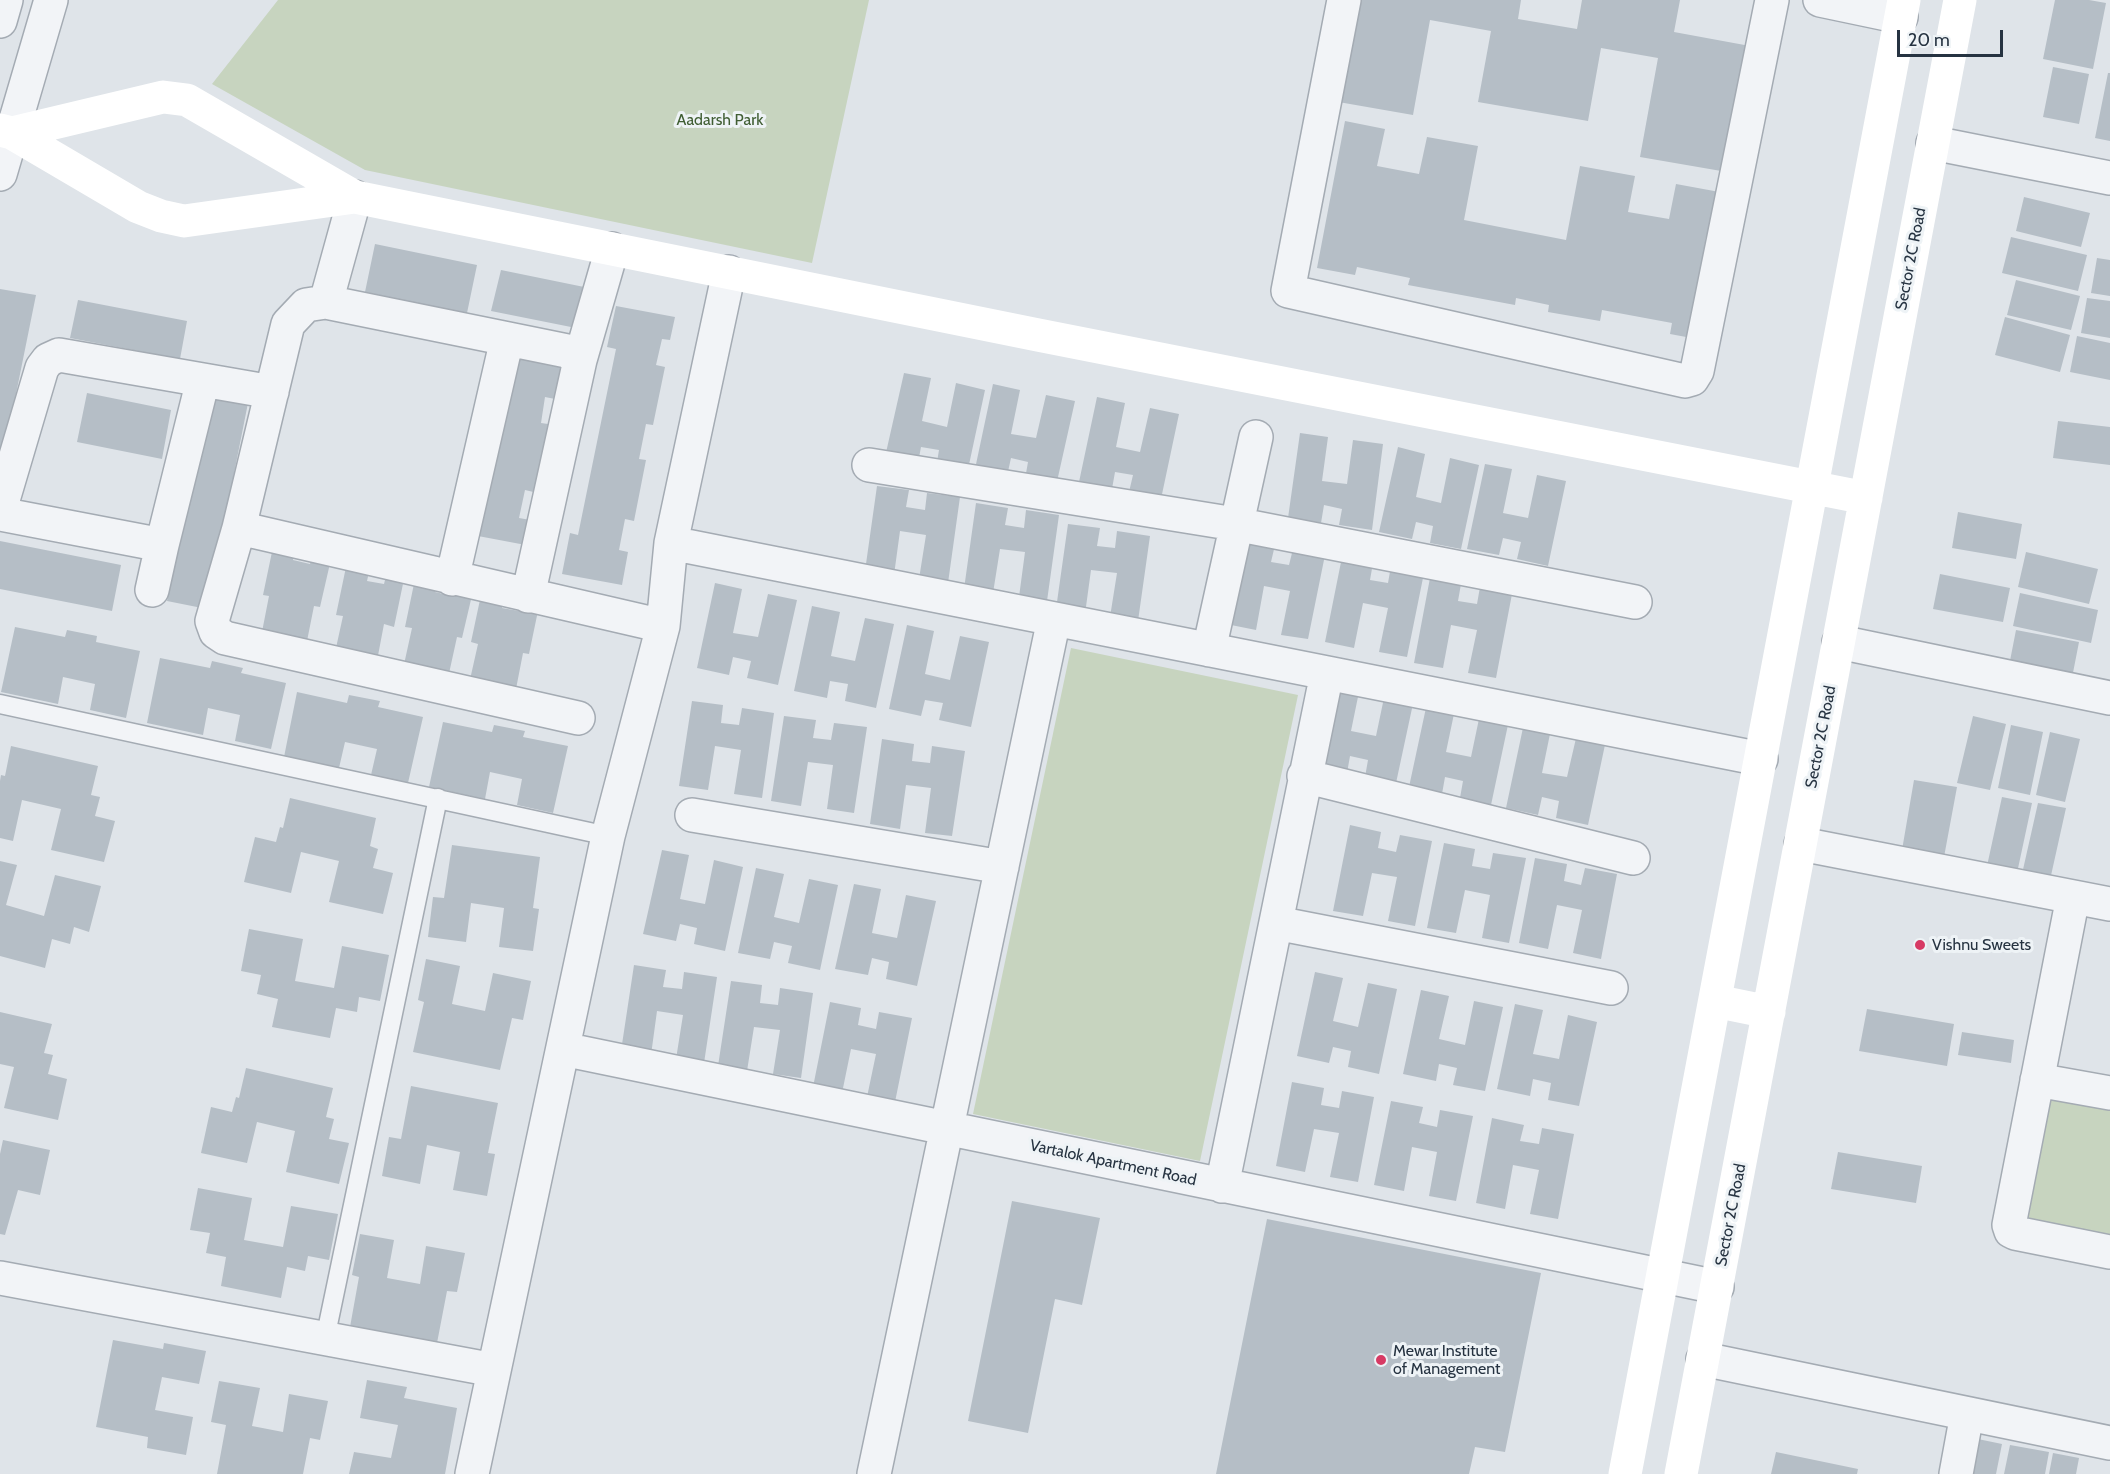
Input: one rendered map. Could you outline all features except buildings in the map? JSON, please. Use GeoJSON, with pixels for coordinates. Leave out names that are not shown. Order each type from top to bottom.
{"type":"FeatureCollection","features":[{"type":"Feature","properties":{"kind":"street"},"geometry":{"type":"LineString","coordinates":[[0,21],[6,0]]}},
{"type":"Feature","properties":{"kind":"street"},"geometry":{"type":"LineString","coordinates":[[0,174],[6,132],[51,0]]}},
{"type":"Feature","properties":{"kind":"street"},"geometry":{"type":"LineString","coordinates":[[1344,0],[1288,291],[1685,381],[1692,379],[1697,371],[1772,0]]}},
{"type":"Feature","properties":{"kind":"street"},"geometry":{"type":"LineString","coordinates":[[1625,1474],[1902,9],[1820,0]]}},
{"type":"Feature","properties":{"kind":"street","name":"Sector 2C Road"},"geometry":{"type":"LineString","coordinates":[[1681,1474],[1960,0]]}},
{"type":"Feature","properties":{"kind":"street"},"geometry":{"type":"LineString","coordinates":[[6,132],[163,97],[187,100],[355,197],[1866,498]]}},
{"type":"Feature","properties":{"kind":"street"},"geometry":{"type":"LineString","coordinates":[[6,132],[138,207],[161,216],[184,221],[355,197]]}},
{"type":"Feature","properties":{"kind":"street"},"geometry":{"type":"LineString","coordinates":[[1934,143],[2110,178]]}},
{"type":"Feature","properties":{"kind":"street"},"geometry":{"type":"LineString","coordinates":[[326,302],[355,197]]}},
{"type":"Feature","properties":{"kind":"street"},"geometry":{"type":"LineString","coordinates":[[528,596],[579,360],[612,249]]}},
{"type":"Feature","properties":{"kind":"street"},"geometry":{"type":"LineString","coordinates":[[472,1474],[608,836],[663,626],[671,543],[729,273]]}},
{"type":"Feature","properties":{"kind":"street"},"geometry":{"type":"LineString","coordinates":[[578,718],[225,639],[216,632],[212,621],[239,528],[288,324],[306,305],[326,302],[567,351],[579,360]]}},
{"type":"Feature","properties":{"kind":"street"},"geometry":{"type":"LineString","coordinates":[[452,579],[507,339]]}},
{"type":"Feature","properties":{"kind":"street"},"geometry":{"type":"LineString","coordinates":[[162,545],[0,512],[42,368],[48,360],[59,355],[272,392]]}},
{"type":"Feature","properties":{"kind":"street"},"geometry":{"type":"LineString","coordinates":[[152,590],[203,380]]}},
{"type":"Feature","properties":{"kind":"street"},"geometry":{"type":"LineString","coordinates":[[1209,650],[1256,437]]}},
{"type":"Feature","properties":{"kind":"street"},"geometry":{"type":"LineString","coordinates":[[868,465],[1235,524],[1635,602]]}},
{"type":"Feature","properties":{"kind":"street"},"geometry":{"type":"LineString","coordinates":[[239,528],[663,626]]}},
{"type":"Feature","properties":{"kind":"street"},"geometry":{"type":"LineString","coordinates":[[671,543],[1761,759]]}},
{"type":"Feature","properties":{"kind":"street"},"geometry":{"type":"LineString","coordinates":[[874,1474],[1054,619]]}},
{"type":"Feature","properties":{"kind":"street"},"geometry":{"type":"LineString","coordinates":[[1839,642],[2110,698]]}},
{"type":"Feature","properties":{"kind":"street"},"geometry":{"type":"LineString","coordinates":[[1222,1186],[1327,673]]}},
{"type":"Feature","properties":{"kind":"street"},"geometry":{"type":"LineString","coordinates":[[1304,777],[1633,858]]}},
{"type":"Feature","properties":{"kind":"street"},"geometry":{"type":"LineString","coordinates":[[692,815],[1002,867]]}},
{"type":"Feature","properties":{"kind":"street"},"geometry":{"type":"LineString","coordinates":[[1801,844],[2110,904]]}},
{"type":"Feature","properties":{"kind":"street"},"geometry":{"type":"LineString","coordinates":[[2073,897],[2009,1225],[2011,1231],[2110,1252]]}},
{"type":"Feature","properties":{"kind":"street"},"geometry":{"type":"LineString","coordinates":[[1276,923],[1611,988]]}},
{"type":"Feature","properties":{"kind":"street"},"geometry":{"type":"LineString","coordinates":[[1715,1001],[1769,1012]]}},
{"type":"Feature","properties":{"kind":"street","name":"Vartalok Apartment Road"},"geometry":{"type":"LineString","coordinates":[[563,1049],[1717,1287]]}},
{"type":"Feature","properties":{"kind":"street"},"geometry":{"type":"LineString","coordinates":[[2037,1080],[2110,1093]]}},
{"type":"Feature","properties":{"kind":"street"},"geometry":{"type":"LineString","coordinates":[[0,1278],[494,1371]]}},
{"type":"Feature","properties":{"kind":"street"},"geometry":{"type":"LineString","coordinates":[[1703,1359],[2110,1443]]}},
{"type":"Feature","properties":{"kind":"street"},"geometry":{"type":"LineString","coordinates":[[1956,1474],[1967,1414]]}},
{"type":"Feature","properties":{"kind":"lane"},"geometry":{"type":"LineString","coordinates":[[0,704],[608,836]]}},
{"type":"Feature","properties":{"kind":"lane"},"geometry":{"type":"LineString","coordinates":[[325,1339],[438,798]]}},
{"type":"Feature","properties":{"kind":"green space","name":"Aadarsh Park"},"geometry":{"type":"Polygon","coordinates":[[[278,0],[869,0],[812,263],[365,170],[212,84],[278,0]]]}},
{"type":"Feature","properties":{"kind":"green space"},"geometry":{"type":"Polygon","coordinates":[[[1071,648],[1298,695],[1200,1161],[973,1114],[1071,648]]]}},
{"type":"Feature","properties":{"kind":"green space"},"geometry":{"type":"Polygon","coordinates":[[[2048,1093],[2110,1105],[2110,1239],[2022,1222],[2048,1093]]]}},
{"type":"Feature","properties":{"kind":"place","name":"Vishnu Sweets"},"geometry":{"type":"Point","coordinates":[1920,945]}},
{"type":"Feature","properties":{"kind":"place","name":"Mewar Institute of Management"},"geometry":{"type":"Point","coordinates":[1381,1360]}}]}
